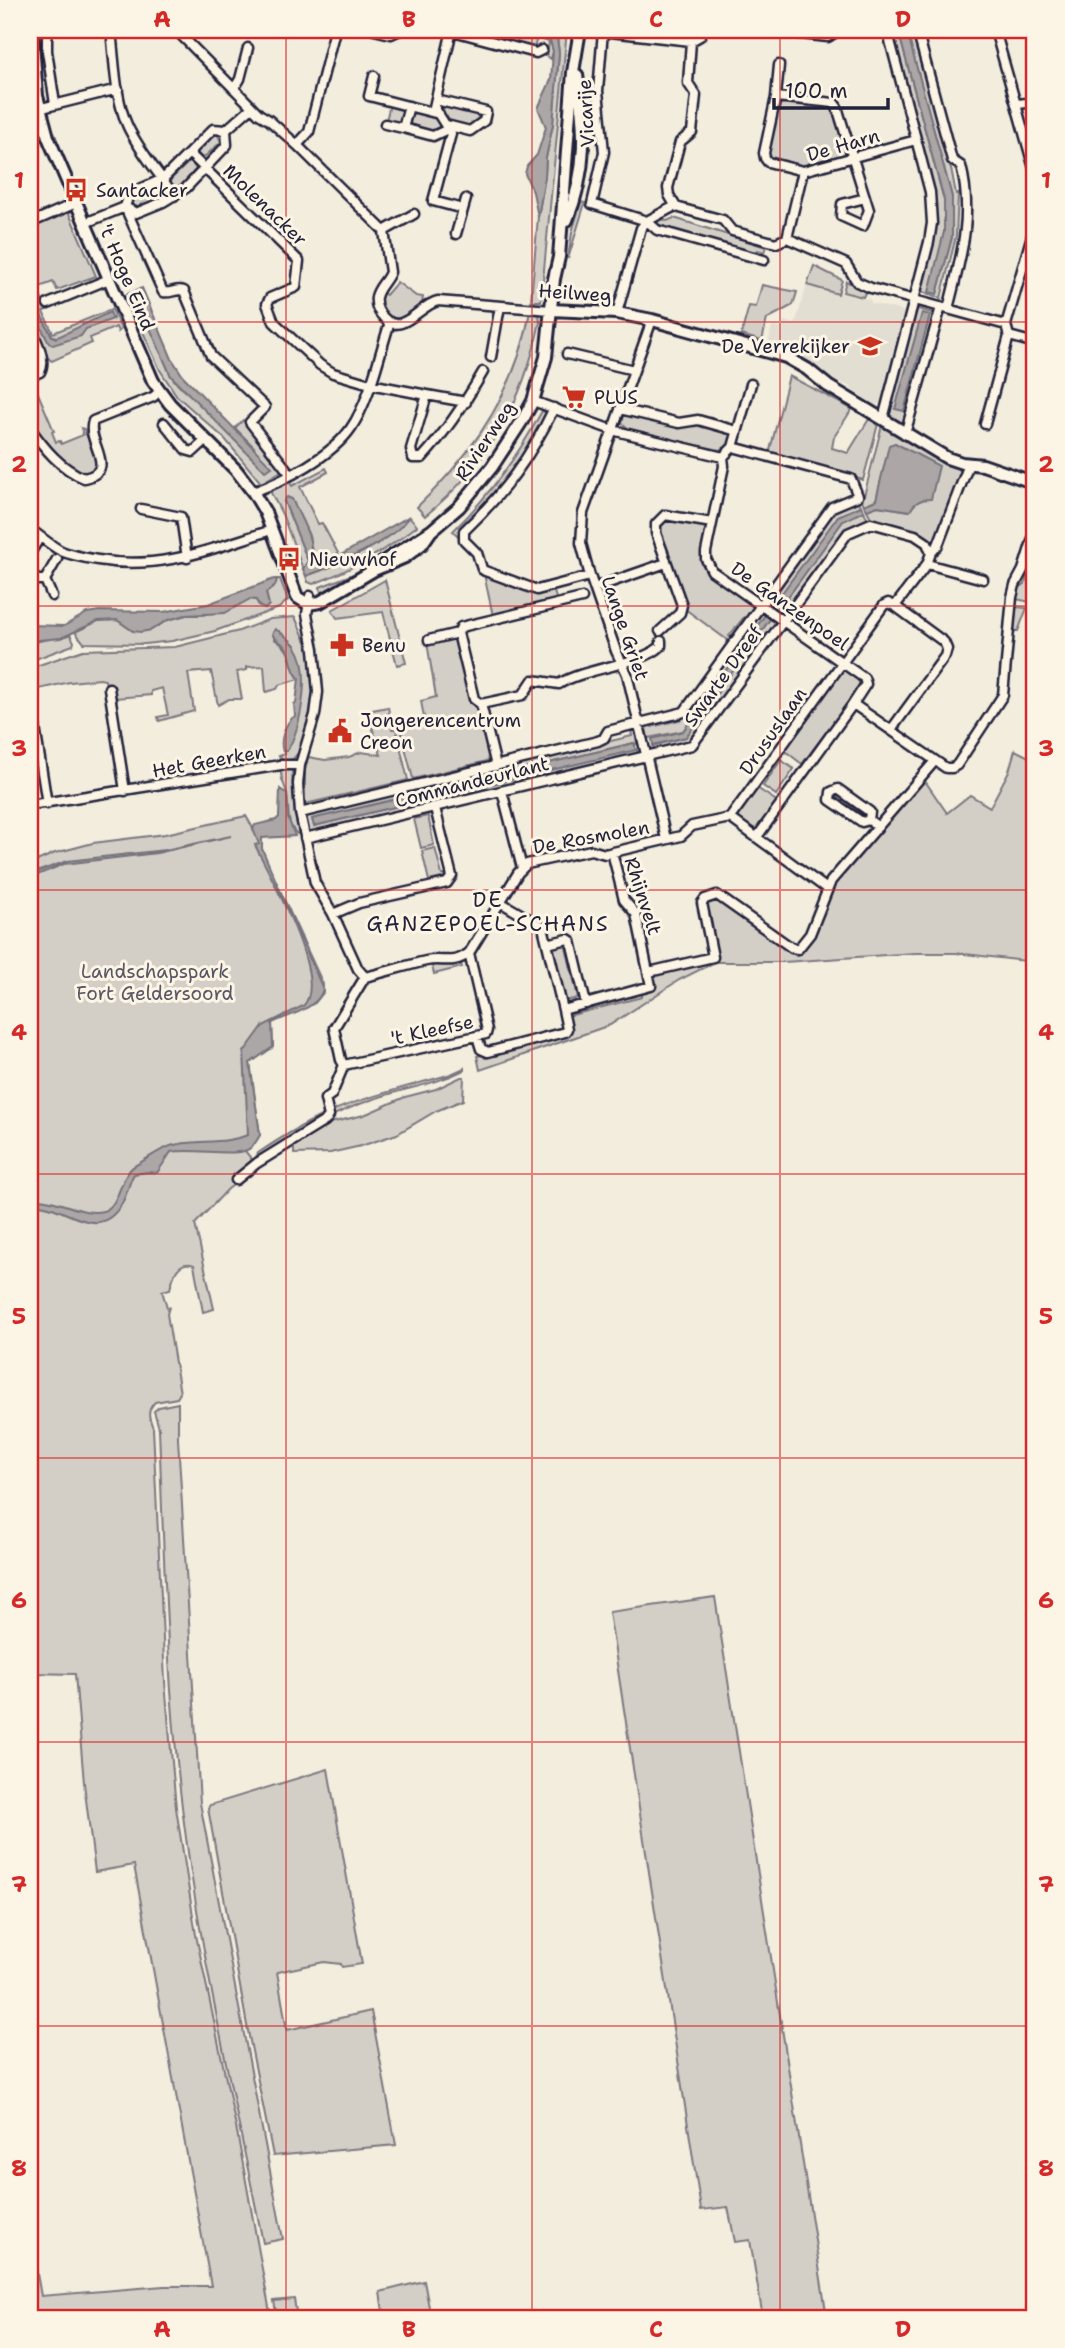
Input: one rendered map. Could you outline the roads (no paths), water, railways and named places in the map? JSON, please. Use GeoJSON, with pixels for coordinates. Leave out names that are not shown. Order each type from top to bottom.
{"type":"FeatureCollection","features":[{"type":"Feature","properties":{"kind":"street","name":"'t Hoge Eind"},"geometry":{"type":"LineString","coordinates":[[32,30],[35,110],[159,392],[236,470],[253,492],[272,530],[297,597],[309,600]]}},
{"type":"Feature","properties":{"kind":"street"},"geometry":{"type":"LineString","coordinates":[[47,30],[47,51],[55,104]]}},
{"type":"Feature","properties":{"kind":"street"},"geometry":{"type":"LineString","coordinates":[[176,30],[252,107],[297,145],[384,231],[390,272],[378,291],[376,302],[379,311],[390,323],[351,429],[334,446],[291,475],[253,492]]}},
{"type":"Feature","properties":{"kind":"street"},"geometry":{"type":"LineString","coordinates":[[297,145],[309,132],[335,30]]}},
{"type":"Feature","properties":{"kind":"street"},"geometry":{"type":"LineString","coordinates":[[374,30],[391,34],[400,30]]}},
{"type":"Feature","properties":{"kind":"street"},"geometry":{"type":"LineString","coordinates":[[463,209],[433,201],[451,134],[435,107],[453,30],[536,54],[542,50]]}},
{"type":"Feature","properties":{"kind":"street"},"geometry":{"type":"LineString","coordinates":[[580,30],[686,37],[700,36],[704,30]]}},
{"type":"Feature","properties":{"kind":"street","name":"Rivierweg"},"geometry":{"type":"LineString","coordinates":[[309,600],[320,602],[374,570],[387,558],[431,531],[458,507],[492,467],[533,401],[552,346],[573,72],[580,30]]}},
{"type":"Feature","properties":{"kind":"street"},"geometry":{"type":"LineString","coordinates":[[781,30],[828,37],[839,30]]}},
{"type":"Feature","properties":{"kind":"street"},"geometry":{"type":"LineString","coordinates":[[856,30],[902,30]]}},
{"type":"Feature","properties":{"kind":"street"},"geometry":{"type":"LineString","coordinates":[[905,434],[965,237],[966,192],[961,166],[952,160],[917,30]]}},
{"type":"Feature","properties":{"kind":"street"},"geometry":{"type":"LineString","coordinates":[[995,30],[1035,172]]}},
{"type":"Feature","properties":{"kind":"street","name":"Vicarije"},"geometry":{"type":"LineString","coordinates":[[603,31],[598,91],[604,152],[592,204],[647,221]]}},
{"type":"Feature","properties":{"kind":"street"},"geometry":{"type":"LineString","coordinates":[[883,32],[916,140],[932,210],[929,242],[883,419]]}},
{"type":"Feature","properties":{"kind":"street"},"geometry":{"type":"LineString","coordinates":[[675,206],[668,188],[680,142],[692,132],[696,95],[688,83],[686,37]]}},
{"type":"Feature","properties":{"kind":"street"},"geometry":{"type":"LineString","coordinates":[[112,40],[118,89],[127,124],[145,156],[174,196]]}},
{"type":"Feature","properties":{"kind":"street"},"geometry":{"type":"LineString","coordinates":[[234,89],[240,79],[248,48]]}},
{"type":"Feature","properties":{"kind":"street","name":"Rivierweg"},"geometry":{"type":"LineString","coordinates":[[562,233],[577,192],[583,165],[583,125],[576,55]]}},
{"type":"Feature","properties":{"kind":"street"},"geometry":{"type":"LineString","coordinates":[[779,65],[765,158],[773,164],[803,171]]}},
{"type":"Feature","properties":{"kind":"street"},"geometry":{"type":"LineString","coordinates":[[374,76],[369,96],[439,114]]}},
{"type":"Feature","properties":{"kind":"street"},"geometry":{"type":"LineString","coordinates":[[35,110],[118,89]]}},
{"type":"Feature","properties":{"kind":"street"},"geometry":{"type":"LineString","coordinates":[[776,97],[834,103],[865,198]]}},
{"type":"Feature","properties":{"kind":"street"},"geometry":{"type":"LineString","coordinates":[[385,124],[433,136],[447,127],[470,131],[484,121],[486,112],[436,100]]}},
{"type":"Feature","properties":{"kind":"street"},"geometry":{"type":"LineString","coordinates":[[1018,104],[1035,102]]}},
{"type":"Feature","properties":{"kind":"street"},"geometry":{"type":"LineString","coordinates":[[403,128],[409,106]]}},
{"type":"Feature","properties":{"kind":"street"},"geometry":{"type":"LineString","coordinates":[[252,107],[226,130],[213,129],[163,179],[129,194],[125,207],[163,292],[184,291],[211,356],[265,407],[250,422],[291,475]]}},
{"type":"Feature","properties":{"kind":"street"},"geometry":{"type":"LineString","coordinates":[[125,207],[136,213],[186,188],[227,145],[226,130]]}},
{"type":"Feature","properties":{"kind":"street","name":"De Harn"},"geometry":{"type":"LineString","coordinates":[[787,238],[803,171],[916,140]]}},
{"type":"Feature","properties":{"kind":"street"},"geometry":{"type":"LineString","coordinates":[[189,153],[205,168]]}},
{"type":"Feature","properties":{"kind":"street","name":"Molenacker"},"geometry":{"type":"LineString","coordinates":[[205,168],[299,261],[296,288],[271,298],[267,304],[274,322],[320,365],[333,373],[369,384],[466,402]]}},
{"type":"Feature","properties":{"kind":"street"},"geometry":{"type":"LineString","coordinates":[[456,234],[466,199]]}},
{"type":"Feature","properties":{"kind":"street"},"geometry":{"type":"LineString","coordinates":[[30,223],[76,203]]}},
{"type":"Feature","properties":{"kind":"street"},"geometry":{"type":"LineString","coordinates":[[617,313],[641,228],[647,221],[675,206],[723,220],[732,232],[776,243],[787,238],[846,264],[857,282],[1006,325]]}},
{"type":"Feature","properties":{"kind":"street"},"geometry":{"type":"LineString","coordinates":[[85,223],[125,207]]}},
{"type":"Feature","properties":{"kind":"street"},"geometry":{"type":"LineString","coordinates":[[384,231],[414,214]]}},
{"type":"Feature","properties":{"kind":"street"},"geometry":{"type":"LineString","coordinates":[[647,221],[657,230],[764,260]]}},
{"type":"Feature","properties":{"kind":"street"},"geometry":{"type":"LineString","coordinates":[[985,424],[1009,336],[1006,325],[1031,253],[1035,225]]}},
{"type":"Feature","properties":{"kind":"street"},"geometry":{"type":"LineString","coordinates":[[48,304],[109,279]]}},
{"type":"Feature","properties":{"kind":"street","name":"Heilweg"},"geometry":{"type":"LineString","coordinates":[[390,323],[411,319],[435,301],[617,313],[652,320],[786,357],[947,458],[983,465],[1035,483]]}},
{"type":"Feature","properties":{"kind":"street"},"geometry":{"type":"LineString","coordinates":[[491,357],[500,306]]}},
{"type":"Feature","properties":{"kind":"street","name":"Lange Griet"},"geometry":{"type":"LineString","coordinates":[[652,320],[583,513],[580,529],[590,576],[627,674],[666,839]]}},
{"type":"Feature","properties":{"kind":"street"},"geometry":{"type":"LineString","coordinates":[[30,327],[43,366],[40,372],[30,376]]}},
{"type":"Feature","properties":{"kind":"street"},"geometry":{"type":"LineString","coordinates":[[1009,336],[1035,343]]}},
{"type":"Feature","properties":{"kind":"street"},"geometry":{"type":"LineString","coordinates":[[567,354],[634,370]]}},
{"type":"Feature","properties":{"kind":"street"},"geometry":{"type":"LineString","coordinates":[[427,395],[411,449],[413,458],[418,459],[427,452],[466,402],[483,372]]}},
{"type":"Feature","properties":{"kind":"street"},"geometry":{"type":"LineString","coordinates":[[533,401],[612,430],[723,457],[733,447],[751,384]]}},
{"type":"Feature","properties":{"kind":"street"},"geometry":{"type":"LineString","coordinates":[[30,428],[64,466],[84,478],[92,476],[98,472],[101,465],[91,435],[93,421],[153,397],[159,392]]}},
{"type":"Feature","properties":{"kind":"street"},"geometry":{"type":"LineString","coordinates":[[554,408],[522,467],[493,503],[464,531],[464,540],[477,553],[482,569],[537,590],[590,576]]}},
{"type":"Feature","properties":{"kind":"street"},"geometry":{"type":"LineString","coordinates":[[620,409],[679,424],[698,420],[737,431]]}},
{"type":"Feature","properties":{"kind":"street"},"geometry":{"type":"LineString","coordinates":[[164,423],[186,450],[193,452],[206,440]]}},
{"type":"Feature","properties":{"kind":"street"},"geometry":{"type":"LineString","coordinates":[[300,813],[598,741],[604,738],[608,731],[684,712],[832,506],[858,496],[851,478],[733,447]]}},
{"type":"Feature","properties":{"kind":"street","name":"De Ganzenpoel"},"geometry":{"type":"LineString","coordinates":[[723,457],[724,466],[706,559],[712,570],[864,678],[866,684],[853,704]]}},
{"type":"Feature","properties":{"kind":"street"},"geometry":{"type":"LineString","coordinates":[[891,730],[945,656],[947,649],[944,642],[895,606],[938,545],[969,464]]}},
{"type":"Feature","properties":{"kind":"street"},"geometry":{"type":"LineString","coordinates":[[141,509],[181,517],[187,558]]}},
{"type":"Feature","properties":{"kind":"street"},"geometry":{"type":"LineString","coordinates":[[660,631],[680,612],[683,600],[666,563],[656,533],[656,524],[665,515],[712,523]]}},
{"type":"Feature","properties":{"kind":"street","name":"Swarte Dreef"},"geometry":{"type":"LineString","coordinates":[[646,756],[692,745],[848,533],[871,523],[915,535],[927,543],[931,553]]}},
{"type":"Feature","properties":{"kind":"street"},"geometry":{"type":"LineString","coordinates":[[30,529],[70,554],[116,563],[151,563],[187,558],[272,530]]}},
{"type":"Feature","properties":{"kind":"street"},"geometry":{"type":"LineString","coordinates":[[757,837],[853,704],[934,762],[946,768],[957,765],[1003,695],[1012,597],[1015,585],[1024,570],[1035,532]]}},
{"type":"Feature","properties":{"kind":"street"},"geometry":{"type":"LineString","coordinates":[[30,553],[40,537]]}},
{"type":"Feature","properties":{"kind":"street"},"geometry":{"type":"LineString","coordinates":[[52,596],[46,580],[57,559]]}},
{"type":"Feature","properties":{"kind":"street"},"geometry":{"type":"LineString","coordinates":[[594,588],[666,563]]}},
{"type":"Feature","properties":{"kind":"street"},"geometry":{"type":"LineString","coordinates":[[927,564],[983,579]]}},
{"type":"Feature","properties":{"kind":"street"},"geometry":{"type":"LineString","coordinates":[[30,575],[38,580],[46,580]]}},
{"type":"Feature","properties":{"kind":"street"},"geometry":{"type":"LineString","coordinates":[[556,585],[561,603]]}},
{"type":"Feature","properties":{"kind":"street"},"geometry":{"type":"LineString","coordinates":[[496,766],[481,704],[474,699],[458,633],[461,627],[582,597]]}},
{"type":"Feature","properties":{"kind":"street"},"geometry":{"type":"LineString","coordinates":[[309,600],[308,619],[318,692],[315,715],[300,765],[300,813],[315,883],[333,914],[358,969],[365,977]]}},
{"type":"Feature","properties":{"kind":"street","name":"Drususlaan"},"geometry":{"type":"LineString","coordinates":[[730,818],[884,605],[888,603],[895,606]]}},
{"type":"Feature","properties":{"kind":"street"},"geometry":{"type":"LineString","coordinates":[[429,640],[458,633]]}},
{"type":"Feature","properties":{"kind":"street"},"geometry":{"type":"LineString","coordinates":[[481,704],[523,695],[533,680],[559,684],[572,676],[622,663],[657,650],[661,641]]}},
{"type":"Feature","properties":{"kind":"street"},"geometry":{"type":"LineString","coordinates":[[109,688],[125,791]]}},
{"type":"Feature","properties":{"kind":"street"},"geometry":{"type":"LineString","coordinates":[[30,695],[47,804]]}},
{"type":"Feature","properties":{"kind":"street","name":"Commandeurlant"},"geometry":{"type":"LineString","coordinates":[[305,838],[646,756]]}},
{"type":"Feature","properties":{"kind":"street"},"geometry":{"type":"LineString","coordinates":[[563,1010],[647,989],[651,986],[649,972],[713,957],[702,902],[705,898],[717,895],[792,948],[798,949],[810,934],[827,889],[877,825],[934,762]]}},
{"type":"Feature","properties":{"kind":"street","name":"Het Geerken"},"geometry":{"type":"LineString","coordinates":[[30,805],[281,765],[300,765]]}},
{"type":"Feature","properties":{"kind":"street"},"geometry":{"type":"LineString","coordinates":[[869,820],[870,812],[838,789],[831,792],[830,800],[862,822],[869,820],[877,825]]}},
{"type":"Feature","properties":{"kind":"street"},"geometry":{"type":"LineString","coordinates":[[502,791],[522,868]]}},
{"type":"Feature","properties":{"kind":"street"},"geometry":{"type":"LineString","coordinates":[[333,914],[359,903],[447,883],[452,876],[435,807]]}},
{"type":"Feature","properties":{"kind":"street"},"geometry":{"type":"LineString","coordinates":[[730,818],[827,889]]}},
{"type":"Feature","properties":{"kind":"street","name":"De Rosmolen"},"geometry":{"type":"LineString","coordinates":[[469,953],[527,864],[591,850],[605,854],[681,836],[692,826],[730,818]]}},
{"type":"Feature","properties":{"kind":"street","name":"Rhijnvelt"},"geometry":{"type":"LineString","coordinates":[[612,852],[624,900],[636,914],[649,972]]}},
{"type":"Feature","properties":{"kind":"street"},"geometry":{"type":"LineString","coordinates":[[477,1036],[481,1049],[488,1052],[565,1032],[567,1029],[543,927],[500,902]]}},
{"type":"Feature","properties":{"kind":"street"},"geometry":{"type":"LineString","coordinates":[[547,944],[568,939],[571,941],[586,1004]]}},
{"type":"Feature","properties":{"kind":"street"},"geometry":{"type":"LineString","coordinates":[[236,1180],[329,1116],[325,1099],[332,1094],[344,1065],[334,1028],[365,977],[430,960],[448,962],[462,959],[469,953]]}},
{"type":"Feature","properties":{"kind":"street","name":"'t Kleefse"},"geometry":{"type":"LineString","coordinates":[[344,1065],[486,1034],[469,953]]}},
{"type":"Feature","properties":{"kind":"place","name":"Santacker"},"geometry":{"type":"Point","coordinates":[76,190]}},
{"type":"Feature","properties":{"kind":"place","name":"De Verrekijker"},"geometry":{"type":"Point","coordinates":[870,346]}},
{"type":"Feature","properties":{"kind":"place","name":"PLUS"},"geometry":{"type":"Point","coordinates":[574,397]}},
{"type":"Feature","properties":{"kind":"place","name":"Nieuwhof"},"geometry":{"type":"Point","coordinates":[289,559]}},
{"type":"Feature","properties":{"kind":"place","name":"Benu"},"geometry":{"type":"Point","coordinates":[342,645]}},
{"type":"Feature","properties":{"kind":"place","name":"Jongerencentrum Creon"},"geometry":{"type":"Point","coordinates":[340,731]}},
{"type":"Feature","properties":{"kind":"district","name":"DE GANZEPOEL-SCHANS"},"geometry":{"type":"Point","coordinates":[488,912]}},
{"type":"Feature","properties":{"kind":"park label","name":"Landschapspark Fort Geldersoord"},"geometry":{"type":"Point","coordinates":[155,982]}}]}
